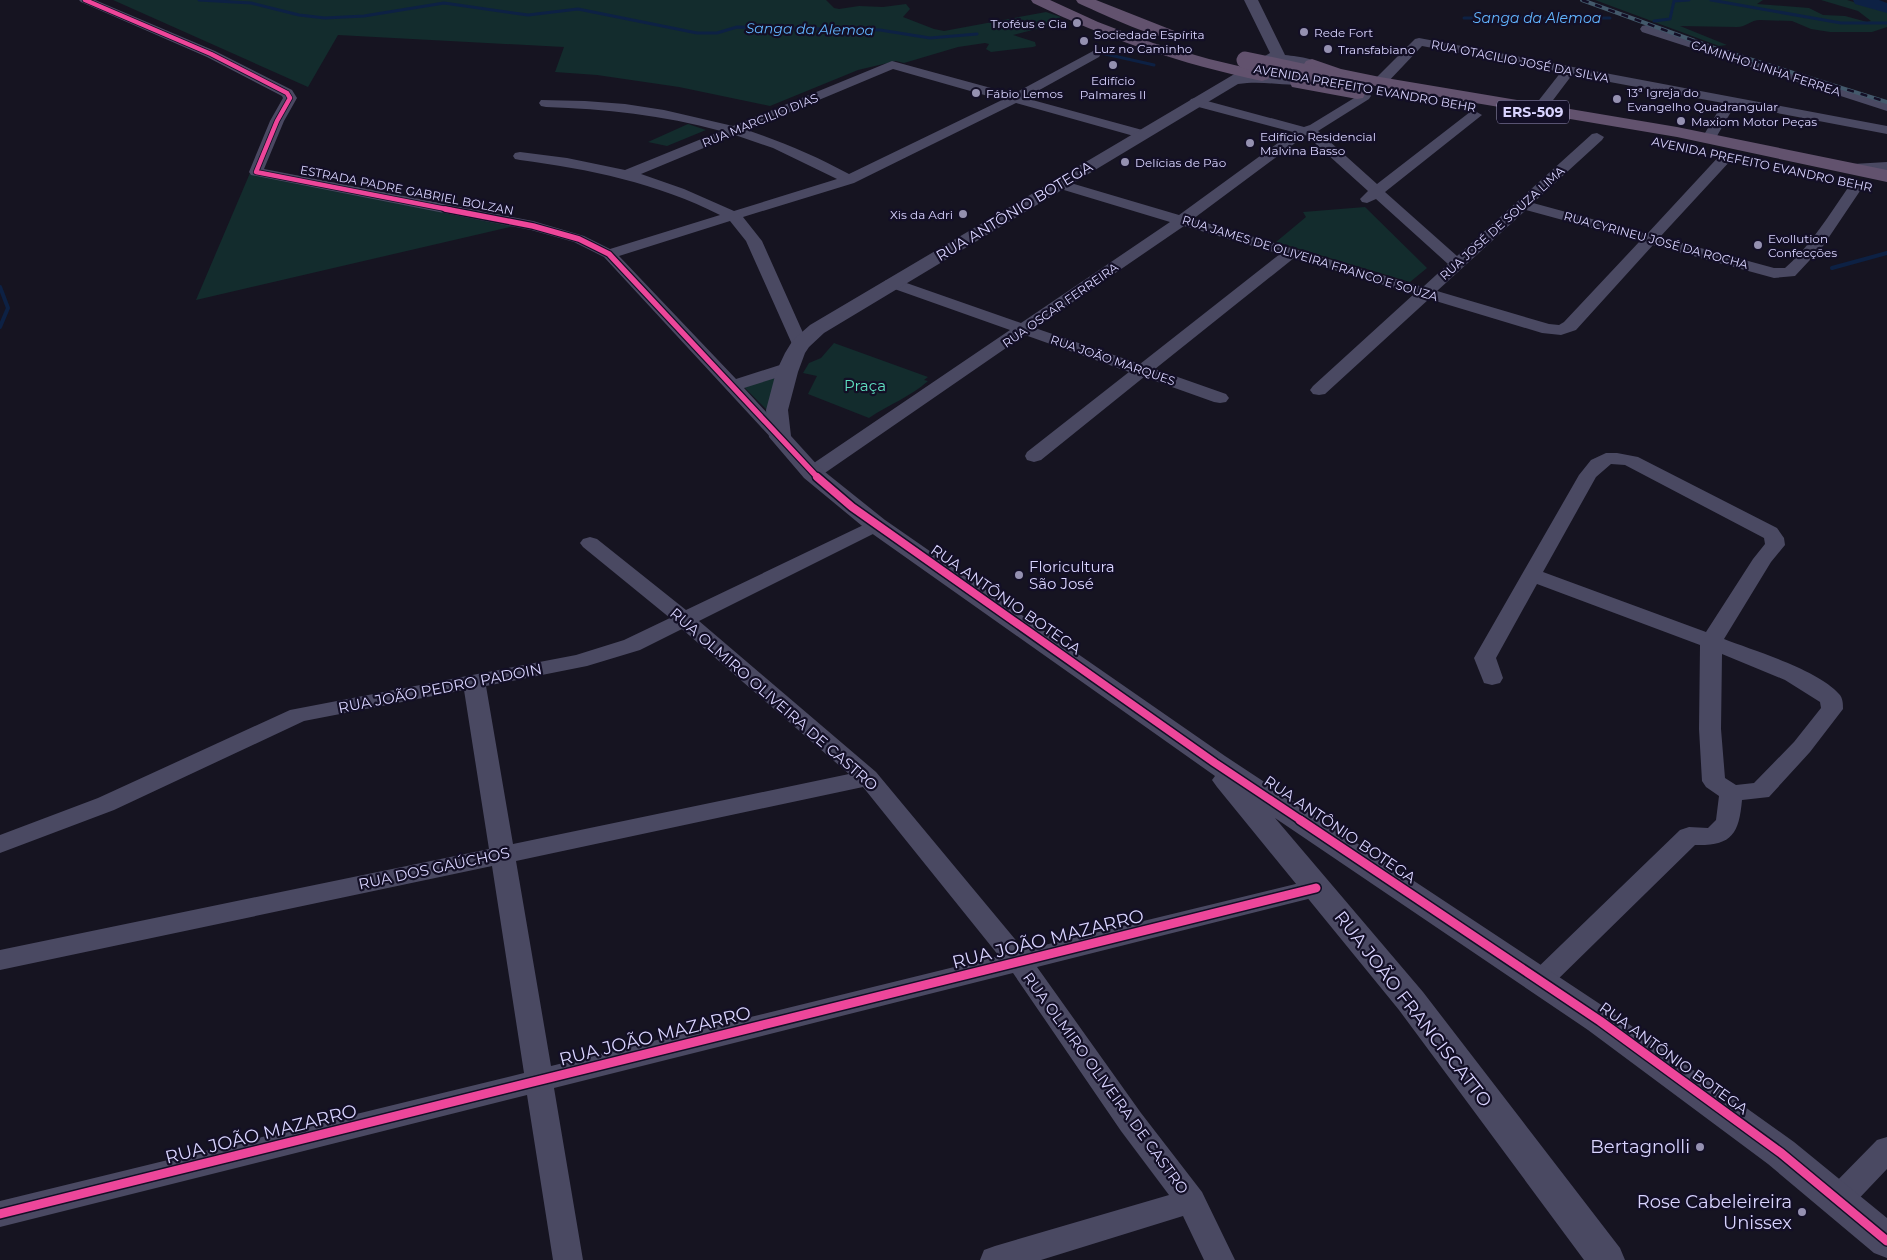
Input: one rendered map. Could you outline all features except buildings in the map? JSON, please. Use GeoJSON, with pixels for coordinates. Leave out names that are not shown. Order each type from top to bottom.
{"type":"FeatureCollection","features":[{"type":"Feature","properties":{"kind":"highway","name":"ERS-509"},"geometry":{"type":"LineString","coordinates":[[1038,0],[1124,39],[1175,55],[1243,68],[1270,58]]}},
{"type":"Feature","properties":{"kind":"highway","name":"AVENIDA PREFEITO EVANDRO BEHR"},"geometry":{"type":"LineString","coordinates":[[1055,0],[1126,31],[1243,68],[1886,169]]}},
{"type":"Feature","properties":{"kind":"highway","name":"AVENIDA PREFEITO EVANDRO BEHR"},"geometry":{"type":"LineString","coordinates":[[1071,0],[1108,17],[1243,68]]}},
{"type":"Feature","properties":{"kind":"highway"},"geometry":{"type":"LineString","coordinates":[[1083,0],[1145,26],[1186,40]]}},
{"type":"Feature","properties":{"kind":"highway","name":"ERS-509"},"geometry":{"type":"LineString","coordinates":[[1308,63],[1338,73],[1380,82],[1539,109],[1855,176]]}},
{"type":"Feature","properties":{"kind":"highway","name":"AVENIDA PREFEITO EVANDRO BEHR"},"geometry":{"type":"LineString","coordinates":[[1331,81],[1580,126],[1705,144],[1727,156],[1855,176],[1886,169]]}},
{"type":"Feature","properties":{"kind":"highway","name":"ERS-509"},"geometry":{"type":"LineString","coordinates":[[1298,83],[1392,100]]}},
{"type":"Feature","properties":{"kind":"highway","name":"ERS-509"},"geometry":{"type":"LineString","coordinates":[[1457,112],[1494,118]]}},
{"type":"Feature","properties":{"kind":"highway","name":"ERS-509"},"geometry":{"type":"LineString","coordinates":[[1578,133],[1605,138]]}},
{"type":"Feature","properties":{"kind":"highway","name":"ERS-509"},"geometry":{"type":"LineString","coordinates":[[1657,146],[1705,144]]}},
{"type":"Feature","properties":{"kind":"street","name":"ESTRADA PADRE GABRIEL BOLZAN"},"geometry":{"type":"LineString","coordinates":[[85,0],[211,54],[287,92],[290,98],[277,121],[256,172],[533,226],[579,239],[609,254],[780,437]]}},
{"type":"Feature","properties":{"kind":"street"},"geometry":{"type":"LineString","coordinates":[[1250,0],[1266,17],[1294,56],[1322,72],[1320,77],[1298,83]]}},
{"type":"Feature","properties":{"kind":"street"},"geometry":{"type":"LineString","coordinates":[[1263,0],[1266,17],[1278,54],[1270,58]]}},
{"type":"Feature","properties":{"kind":"street","name":"CAMINHO LINHA FERREA"},"geometry":{"type":"LineString","coordinates":[[1646,29],[1887,107]]}},
{"type":"Feature","properties":{"kind":"street","name":"RUA OTACILIO JOSÉ DA SILVA"},"geometry":{"type":"LineString","coordinates":[[1380,82],[1419,42],[1887,130]]}},
{"type":"Feature","properties":{"kind":"street"},"geometry":{"type":"LineString","coordinates":[[609,254],[849,180],[1014,99],[1095,54]]}},
{"type":"Feature","properties":{"kind":"street","name":"RUA ANTÔNIO BOTEGA"},"geometry":{"type":"LineString","coordinates":[[1270,58],[1243,68],[1196,102],[817,328],[800,344],[789,368],[777,410],[780,437],[812,473],[876,525],[1215,763],[1541,980],[1773,1147],[1887,1241]]}},
{"type":"Feature","properties":{"kind":"street","name":"AVENIDA PREFEITO EVANDRO BEHR"},"geometry":{"type":"LineString","coordinates":[[1270,58],[1308,63]]}},
{"type":"Feature","properties":{"kind":"street","name":"RUA MARCILIO DIAS"},"geometry":{"type":"LineString","coordinates":[[628,174],[892,65],[1014,99]]}},
{"type":"Feature","properties":{"kind":"street","name":"AVENIDA PREFEITO EVANDRO BEHR"},"geometry":{"type":"LineString","coordinates":[[1243,68],[1298,83]]}},
{"type":"Feature","properties":{"kind":"street"},"geometry":{"type":"LineString","coordinates":[[1539,109],[1569,70]]}},
{"type":"Feature","properties":{"kind":"street","name":"RUA OSCAR FERREIRA"},"geometry":{"type":"LineString","coordinates":[[812,473],[1182,220],[1303,131],[1315,128],[1356,94]]}},
{"type":"Feature","properties":{"kind":"street"},"geometry":{"type":"LineString","coordinates":[[1014,99],[1141,134]]}},
{"type":"Feature","properties":{"kind":"street"},"geometry":{"type":"LineString","coordinates":[[1705,144],[1731,101]]}},
{"type":"Feature","properties":{"kind":"street"},"geometry":{"type":"LineString","coordinates":[[1196,102],[1303,131],[1303,138],[1372,195],[1452,269]]}},
{"type":"Feature","properties":{"kind":"street"},"geometry":{"type":"LineString","coordinates":[[546,103],[604,105],[648,110],[734,130],[788,149],[849,180]]}},
{"type":"Feature","properties":{"kind":"street"},"geometry":{"type":"LineString","coordinates":[[1372,195],[1475,115]]}},
{"type":"Feature","properties":{"kind":"street","name":"RUA JOSÉ DE SOUZA LIMA"},"geometry":{"type":"LineString","coordinates":[[1319,390],[1522,204],[1605,138]]}},
{"type":"Feature","properties":{"kind":"street"},"geometry":{"type":"LineString","coordinates":[[520,156],[578,162],[628,174],[676,189],[733,216],[745,227],[754,241],[800,344]]}},
{"type":"Feature","properties":{"kind":"street"},"geometry":{"type":"LineString","coordinates":[[1649,239],[1727,156]]}},
{"type":"Feature","properties":{"kind":"street"},"geometry":{"type":"LineString","coordinates":[[1855,176],[1886,169]]}},
{"type":"Feature","properties":{"kind":"street","name":"RUA CYRINEU JOSÉ DA ROCHA"},"geometry":{"type":"LineString","coordinates":[[1522,204],[1774,272],[1789,273],[1800,264],[1831,226],[1855,176]]}},
{"type":"Feature","properties":{"kind":"street","name":"RUA JAMES DE OLIVEIRA FRANCO E SOUZA"},"geometry":{"type":"LineString","coordinates":[[1059,184],[1548,329],[1561,330],[1570,326],[1649,239]]}},
{"type":"Feature","properties":{"kind":"street"},"geometry":{"type":"LineString","coordinates":[[1034,456],[1291,252]]}},
{"type":"Feature","properties":{"kind":"street","name":"RUA JOÃO MARQUES"},"geometry":{"type":"LineString","coordinates":[[892,283],[1220,398]]}},
{"type":"Feature","properties":{"kind":"street"},"geometry":{"type":"LineString","coordinates":[[732,386],[789,368]]}},
{"type":"Feature","properties":{"kind":"street"},"geometry":{"type":"LineString","coordinates":[[1492,678],[1485,658],[1588,475],[1598,462],[1606,458],[1631,461],[1770,532],[1774,538],[1775,545],[1763,559],[1711,642],[1710,729],[1714,781],[1731,793],[1761,791],[1802,747],[1832,709],[1831,699],[1822,691],[1779,669],[1711,642],[1648,617],[1532,575]]}},
{"type":"Feature","properties":{"kind":"street","name":"RUA JOÃO PEDRO PADOIN"},"geometry":{"type":"LineString","coordinates":[[0,844],[106,804],[298,715],[579,661],[632,644],[876,525]]}},
{"type":"Feature","properties":{"kind":"street","name":"RUA OLMIRO OLIVEIRA DE CASTRO"},"geometry":{"type":"LineString","coordinates":[[590,543],[684,620],[868,778],[1019,962],[1131,1122],[1191,1201],[1220,1260]]}},
{"type":"Feature","properties":{"kind":"street"},"geometry":{"type":"LineString","coordinates":[[474,681],[568,1260]]}},
{"type":"Feature","properties":{"kind":"street","name":"RUA JOÃO FRANCISCATTO"},"geometry":{"type":"LineString","coordinates":[[1215,763],[1411,1001],[1606,1260]]}},
{"type":"Feature","properties":{"kind":"street","name":"RUA DOS GAÚCHOS"},"geometry":{"type":"LineString","coordinates":[[0,960],[502,853],[868,778]]}},
{"type":"Feature","properties":{"kind":"street"},"geometry":{"type":"LineString","coordinates":[[1541,980],[1689,836],[1714,837],[1728,823],[1731,793]]}},
{"type":"Feature","properties":{"kind":"street","name":"RUA JOÃO MAZARRO"},"geometry":{"type":"LineString","coordinates":[[0,1214],[1316,888]]}},
{"type":"Feature","properties":{"kind":"street"},"geometry":{"type":"LineString","coordinates":[[1838,1200],[1887,1149]]}},
{"type":"Feature","properties":{"kind":"street"},"geometry":{"type":"LineString","coordinates":[[995,1260],[1191,1201]]}},
{"type":"Feature","properties":{"kind":"green space"},"geometry":{"type":"Polygon","coordinates":[[[113,0],[826,0],[834,8],[839,9],[859,6],[883,7],[906,4],[910,9],[903,17],[944,31],[1046,12],[1061,17],[1044,27],[1013,35],[1035,42],[1036,46],[1033,47],[991,52],[986,49],[989,44],[985,43],[958,47],[904,63],[896,61],[858,70],[770,106],[679,87],[597,75],[555,72],[564,47],[338,35],[308,87],[113,0]]]}},
{"type":"Feature","properties":{"kind":"green space"},"geometry":{"type":"Polygon","coordinates":[[[1595,0],[1763,0],[1757,4],[1809,8],[1823,15],[1845,16],[1867,22],[1871,21],[1858,11],[1821,0],[1847,0],[1887,12],[1887,27],[1872,32],[1830,32],[1811,29],[1792,21],[1760,20],[1737,27],[1680,26],[1727,45],[1719,46],[1595,0]]]}},
{"type":"Feature","properties":{"kind":"green space"},"geometry":{"type":"Polygon","coordinates":[[[688,124],[706,130],[667,146],[648,142],[688,124]]]}},
{"type":"Feature","properties":{"kind":"green space"},"geometry":{"type":"Polygon","coordinates":[[[250,173],[514,226],[196,300],[250,173]]]}},
{"type":"Feature","properties":{"kind":"green space"},"geometry":{"type":"Polygon","coordinates":[[[1365,207],[1427,268],[1410,282],[1276,242],[1306,217],[1303,212],[1365,207]]]}},
{"type":"Feature","properties":{"kind":"green space","name":"Praça"},"geometry":{"type":"Polygon","coordinates":[[[834,343],[928,377],[924,380],[928,381],[914,392],[869,418],[808,394],[817,376],[803,373],[809,363],[821,358],[834,343]]]}},
{"type":"Feature","properties":{"kind":"green space"},"geometry":{"type":"Polygon","coordinates":[[[777,376],[770,413],[744,387],[777,376]]]}},
{"type":"Feature","properties":{"kind":"waterway","name":"Sanga da Alemoa"},"geometry":{"type":"LineString","coordinates":[[199,0],[251,3],[299,15],[325,18],[364,16],[444,3],[528,15],[578,9],[697,33],[717,33],[737,27],[880,30],[930,38],[977,34]]}},
{"type":"Feature","properties":{"kind":"waterway","name":"Sanga da Alemoa"},"geometry":{"type":"LineString","coordinates":[[1654,21],[1670,19],[1674,1],[1689,0]]}},
{"type":"Feature","properties":{"kind":"waterway","name":"Sanga da Alemoa"},"geometry":{"type":"LineString","coordinates":[[1711,0],[1841,23],[1887,23]]}},
{"type":"Feature","properties":{"kind":"waterway"},"geometry":{"type":"LineString","coordinates":[[1861,0],[1887,8]]}},
{"type":"Feature","properties":{"kind":"waterway","name":"Sanga da Alemoa"},"geometry":{"type":"LineString","coordinates":[[1464,18],[1610,18]]}},
{"type":"Feature","properties":{"kind":"waterway","name":"Sanga da Alemoa"},"geometry":{"type":"LineString","coordinates":[[1101,53],[1154,65]]}},
{"type":"Feature","properties":{"kind":"waterway"},"geometry":{"type":"LineString","coordinates":[[1832,268],[1887,253]]}},
{"type":"Feature","properties":{"kind":"waterway"},"geometry":{"type":"LineString","coordinates":[[0,287],[8,308],[0,327]]}},
{"type":"Feature","properties":{"kind":"railway"},"geometry":{"type":"LineString","coordinates":[[1582,0],[1714,48],[1887,102]]}},
{"type":"Feature","properties":{"kind":"cycle path"},"geometry":{"type":"LineString","coordinates":[[85,0],[211,54],[287,93],[290,98],[277,121],[256,172],[533,226],[579,239],[609,254],[812,473],[852,507],[1215,763],[1600,1021],[1781,1153],[1887,1241]]}},
{"type":"Feature","properties":{"kind":"cycle path"},"geometry":{"type":"LineString","coordinates":[[0,1214],[1316,888]]}},
{"type":"Feature","properties":{"kind":"place","name":"Troféus e Cia"},"geometry":{"type":"Point","coordinates":[1077,23]}},
{"type":"Feature","properties":{"kind":"place","name":"Rede Fort"},"geometry":{"type":"Point","coordinates":[1304,32]}},
{"type":"Feature","properties":{"kind":"place","name":"Sociedade Espírita Luz no Caminho"},"geometry":{"type":"Point","coordinates":[1084,41]}},
{"type":"Feature","properties":{"kind":"place","name":"Transfabiano"},"geometry":{"type":"Point","coordinates":[1328,49]}},
{"type":"Feature","properties":{"kind":"place","name":"Edifício Palmares II"},"geometry":{"type":"Point","coordinates":[1113,65]}},
{"type":"Feature","properties":{"kind":"place","name":"Fábio Lemos"},"geometry":{"type":"Point","coordinates":[976,93]}},
{"type":"Feature","properties":{"kind":"place","name":"13ª Igreja do Evangelho Quadrangular"},"geometry":{"type":"Point","coordinates":[1617,99]}},
{"type":"Feature","properties":{"kind":"place","name":"Maxiom Motor Peças"},"geometry":{"type":"Point","coordinates":[1681,121]}},
{"type":"Feature","properties":{"kind":"place","name":"Edifício Residencial Malvina Basso"},"geometry":{"type":"Point","coordinates":[1250,143]}},
{"type":"Feature","properties":{"kind":"place","name":"Delícias de Pão"},"geometry":{"type":"Point","coordinates":[1125,162]}},
{"type":"Feature","properties":{"kind":"place","name":"Xis da Adri"},"geometry":{"type":"Point","coordinates":[963,214]}},
{"type":"Feature","properties":{"kind":"place","name":"Evollution Confecções"},"geometry":{"type":"Point","coordinates":[1758,245]}},
{"type":"Feature","properties":{"kind":"place","name":"Floricultura São José"},"geometry":{"type":"Point","coordinates":[1019,575]}},
{"type":"Feature","properties":{"kind":"place","name":"Bertagnolli"},"geometry":{"type":"Point","coordinates":[1700,1147]}},
{"type":"Feature","properties":{"kind":"place","name":"Rose Cabeleireira Unissex"},"geometry":{"type":"Point","coordinates":[1802,1212]}}]}
